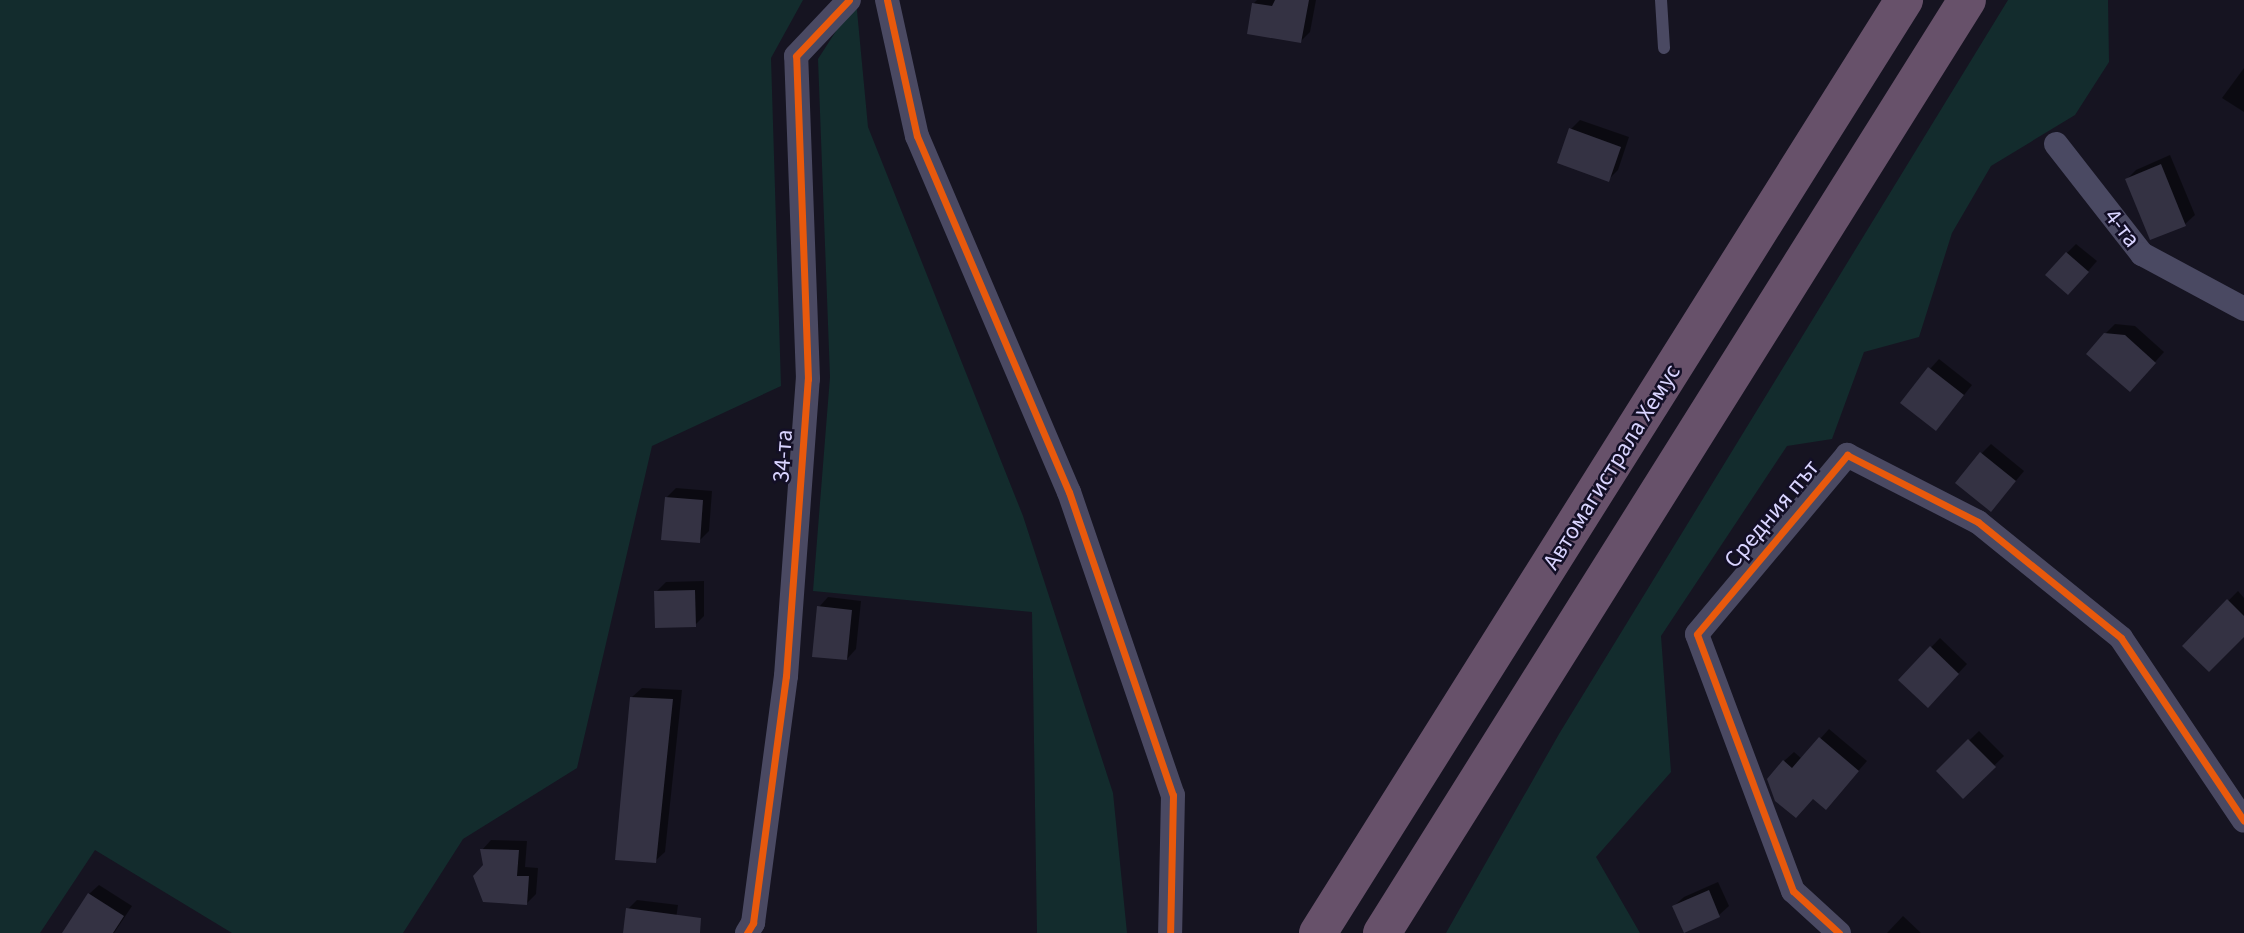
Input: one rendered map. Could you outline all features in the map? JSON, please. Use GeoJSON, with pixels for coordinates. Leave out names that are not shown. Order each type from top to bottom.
{"type":"FeatureCollection","features":[{"type":"Feature","properties":{"kind":"highway","name":"Автомагистрала Хемус"},"geometry":{"type":"LineString","coordinates":[[1318,933],[1904,0]]}},
{"type":"Feature","properties":{"kind":"highway"},"geometry":{"type":"LineString","coordinates":[[1382,933],[1967,0]]}},
{"type":"Feature","properties":{"kind":"street","name":"34-та"},"geometry":{"type":"LineString","coordinates":[[747,933],[753,923],[786,676],[808,379],[796,56],[849,0]]}},
{"type":"Feature","properties":{"kind":"street"},"geometry":{"type":"LineString","coordinates":[[887,0],[916,136],[1069,492],[1173,795],[1170,933]]}},
{"type":"Feature","properties":{"kind":"street","name":"4-та"},"geometry":{"type":"LineString","coordinates":[[2056,144],[2142,254],[2244,309]]}},
{"type":"Feature","properties":{"kind":"street","name":"Средния път"},"geometry":{"type":"LineString","coordinates":[[1839,933],[1793,891],[1697,634],[1847,455],[1978,522],[2121,638],[2244,821]]}},
{"type":"Feature","properties":{"kind":"lane"},"geometry":{"type":"LineString","coordinates":[[1661,0],[1664,48]]}},
{"type":"Feature","properties":{"kind":"green space"},"geometry":{"type":"Polygon","coordinates":[[[0,0],[803,0],[771,58],[781,386],[652,446],[577,768],[463,839],[403,933],[232,933],[95,850],[40,933],[0,933],[0,0]]]}},
{"type":"Feature","properties":{"kind":"green space"},"geometry":{"type":"Polygon","coordinates":[[[856,0],[868,127],[1023,516],[1113,793],[1127,933],[1037,933],[1032,612],[813,591],[830,377],[818,59],[856,0]]]}},
{"type":"Feature","properties":{"kind":"green space"},"geometry":{"type":"Polygon","coordinates":[[[2008,0],[2108,0],[2109,62],[2075,115],[1991,166],[1952,233],[1919,337],[1864,352],[1832,439],[1787,446],[1661,636],[1671,772],[1596,857],[1640,933],[1446,933],[1559,734],[2008,0]]]}},
{"type":"Feature","properties":{"kind":"building"},"geometry":{"type":"Polygon","coordinates":[[[1275,0],[1309,0],[1301,43],[1247,34],[1252,3],[1272,6],[1275,0]]]}},
{"type":"Feature","properties":{"kind":"building"},"geometry":{"type":"Polygon","coordinates":[[[1569,128],[1621,147],[1609,182],[1557,163],[1569,128]]]}},
{"type":"Feature","properties":{"kind":"building"},"geometry":{"type":"Polygon","coordinates":[[[2161,164],[2186,226],[2150,240],[2125,179],[2161,164]]]}},
{"type":"Feature","properties":{"kind":"building"},"geometry":{"type":"Polygon","coordinates":[[[2066,252],[2089,272],[2068,295],[2045,275],[2066,252]]]}},
{"type":"Feature","properties":{"kind":"building"},"geometry":{"type":"Polygon","coordinates":[[[2104,333],[2125,335],[2156,363],[2130,392],[2086,354],[2104,333]]]}},
{"type":"Feature","properties":{"kind":"building"},"geometry":{"type":"Polygon","coordinates":[[[1928,367],[1964,395],[1936,431],[1900,403],[1928,367]]]}},
{"type":"Feature","properties":{"kind":"building"},"geometry":{"type":"Polygon","coordinates":[[[1980,452],[2016,481],[1991,512],[1955,483],[1980,452]]]}},
{"type":"Feature","properties":{"kind":"building"},"geometry":{"type":"Polygon","coordinates":[[[665,497],[703,500],[700,543],[661,540],[665,497]]]}},
{"type":"Feature","properties":{"kind":"building"},"geometry":{"type":"Polygon","coordinates":[[[695,590],[696,627],[655,628],[654,591],[695,590]]]}},
{"type":"Feature","properties":{"kind":"building"},"geometry":{"type":"Polygon","coordinates":[[[2227,599],[2244,616],[2244,637],[2209,672],[2182,646],[2227,599]]]}},
{"type":"Feature","properties":{"kind":"building"},"geometry":{"type":"Polygon","coordinates":[[[817,606],[852,610],[847,660],[812,657],[817,606]]]}},
{"type":"Feature","properties":{"kind":"building"},"geometry":{"type":"Polygon","coordinates":[[[1930,646],[1959,674],[1928,708],[1898,680],[1930,646]]]}},
{"type":"Feature","properties":{"kind":"building"},"geometry":{"type":"Polygon","coordinates":[[[630,697],[673,699],[656,863],[615,860],[630,697]]]}},
{"type":"Feature","properties":{"kind":"building"},"geometry":{"type":"Polygon","coordinates":[[[1819,737],[1859,771],[1826,810],[1813,799],[1796,818],[1775,801],[1767,779],[1783,760],[1792,768],[1819,737]]]}},
{"type":"Feature","properties":{"kind":"building"},"geometry":{"type":"Polygon","coordinates":[[[1968,739],[1996,767],[1963,799],[1936,771],[1968,739]]]}},
{"type":"Feature","properties":{"kind":"building"},"geometry":{"type":"Polygon","coordinates":[[[480,849],[519,850],[517,876],[529,876],[527,905],[483,902],[473,876],[483,865],[480,849]]]}},
{"type":"Feature","properties":{"kind":"building"},"geometry":{"type":"Polygon","coordinates":[[[1709,890],[1720,917],[1684,933],[1672,906],[1709,890]]]}},
{"type":"Feature","properties":{"kind":"building"},"geometry":{"type":"Polygon","coordinates":[[[88,893],[124,916],[113,933],[62,933],[88,893]]]}},
{"type":"Feature","properties":{"kind":"building"},"geometry":{"type":"Polygon","coordinates":[[[626,908],[701,918],[700,933],[623,933],[626,908]]]}},
{"type":"Feature","properties":{"kind":"cycle path"},"geometry":{"type":"LineString","coordinates":[[747,933],[753,923],[786,676],[808,379],[796,56],[849,0]]}},
{"type":"Feature","properties":{"kind":"cycle path"},"geometry":{"type":"LineString","coordinates":[[887,0],[917,136],[1069,492],[1173,795],[1170,933]]}},
{"type":"Feature","properties":{"kind":"cycle path"},"geometry":{"type":"LineString","coordinates":[[1839,933],[1793,891],[1697,634],[1847,455],[1978,522],[2121,638],[2244,821]]}}]}
